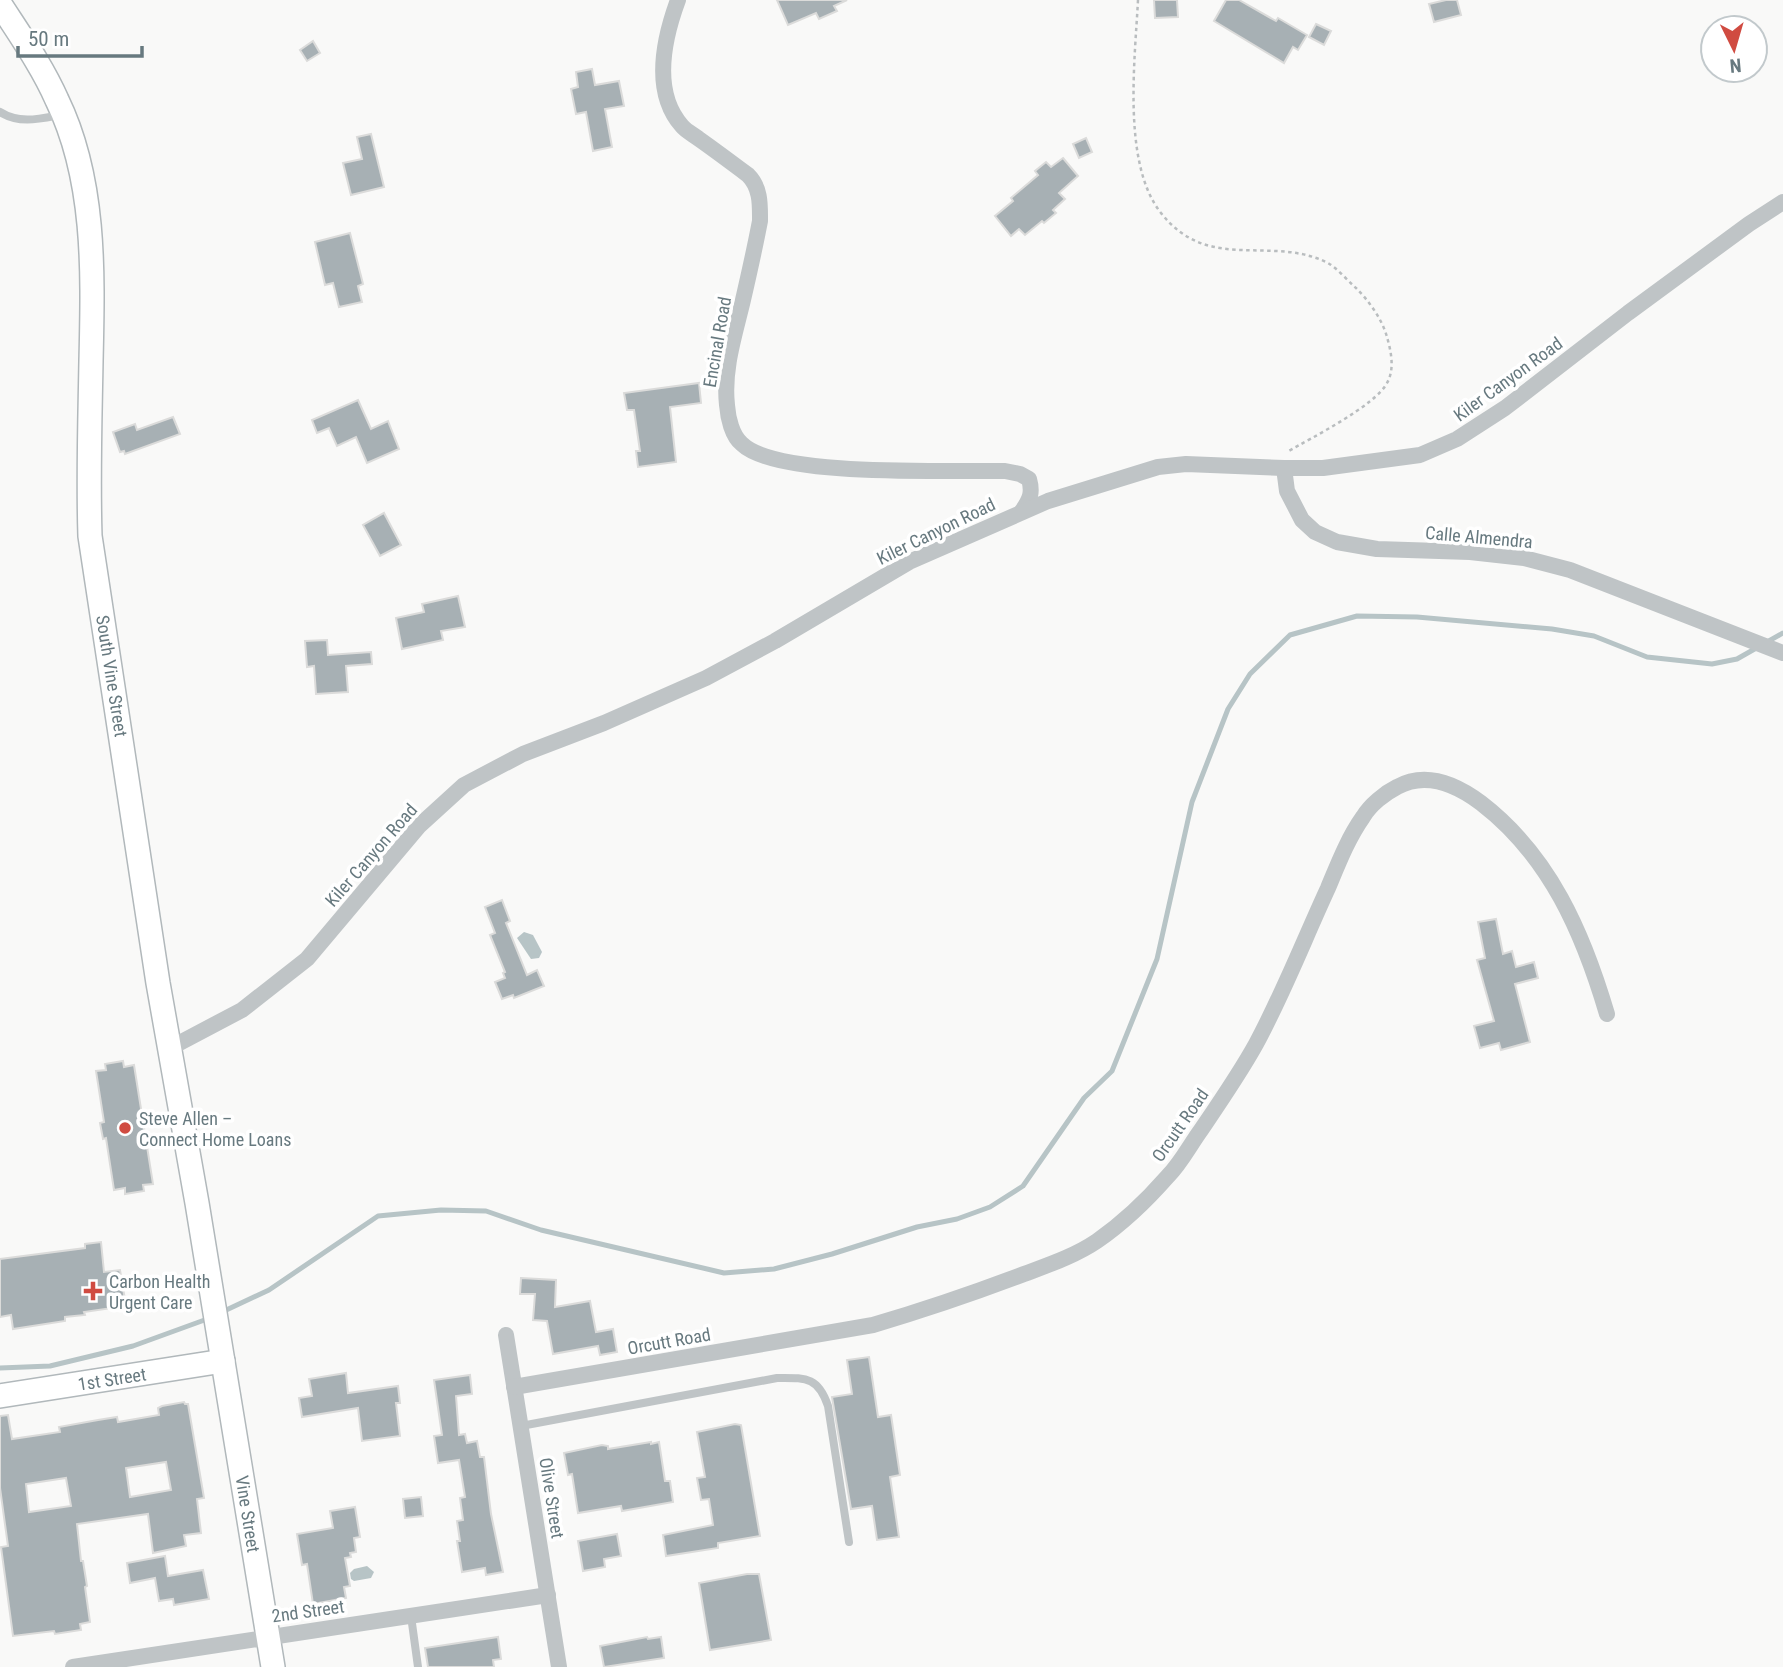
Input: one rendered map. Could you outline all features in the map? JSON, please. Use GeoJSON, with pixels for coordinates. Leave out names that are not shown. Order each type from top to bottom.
{"type":"FeatureCollection","features":[{"type":"Feature","properties":{"kind":"street","name":"Encinal Road"},"geometry":{"type":"LineString","coordinates":[[678,0],[670,21],[665,49],[663,80],[668,102],[682,127],[754,180],[760,197],[760,221],[727,376],[727,407],[737,438],[760,456],[780,462],[858,469],[1005,471],[1020,474],[1029,479],[1031,485],[1031,497],[1022,511]]}},
{"type":"Feature","properties":{"kind":"street","name":"South Vine Street"},"geometry":{"type":"LineString","coordinates":[[0,4],[58,101],[83,181],[93,288],[88,486],[90,536],[170,1048],[223,1361]]}},
{"type":"Feature","properties":{"kind":"street","name":"Kiler Canyon Road"},"geometry":{"type":"LineString","coordinates":[[170,1048],[242,1010],[307,959],[419,826],[464,785],[523,754],[604,723],[706,678],[775,641],[909,562],[1022,511],[1129,474],[1186,464],[1323,468],[1420,455],[1457,439],[1505,408],[1628,313],[1783,202]]}},
{"type":"Feature","properties":{"kind":"street","name":"Calle Almendra"},"geometry":{"type":"LineString","coordinates":[[1284,468],[1287,491],[1302,520],[1315,533],[1337,542],[1377,549],[1471,552],[1524,558],[1570,570],[1779,651]]}},
{"type":"Feature","properties":{"kind":"street","name":"Orcutt Road"},"geometry":{"type":"LineString","coordinates":[[514,1387],[873,1325],[1015,1278],[1095,1242],[1135,1210],[1171,1174],[1256,1044],[1363,815],[1396,787],[1407,783],[1431,780],[1453,785],[1500,818],[1523,841],[1545,869],[1562,899],[1595,974],[1607,1014]]}},
{"type":"Feature","properties":{"kind":"street","name":"Olive Street"},"geometry":{"type":"LineString","coordinates":[[506,1335],[559,1667]]}},
{"type":"Feature","properties":{"kind":"street","name":"1st Street"},"geometry":{"type":"LineString","coordinates":[[0,1396],[223,1361]]}},
{"type":"Feature","properties":{"kind":"street","name":"Vine Street"},"geometry":{"type":"LineString","coordinates":[[223,1361],[273,1667]]}},
{"type":"Feature","properties":{"kind":"street","name":"2nd Street"},"geometry":{"type":"LineString","coordinates":[[73,1667],[130,1663],[268,1636],[548,1595]]}},
{"type":"Feature","properties":{"kind":"lane"},"geometry":{"type":"LineString","coordinates":[[0,112],[30,121],[63,114]]}},
{"type":"Feature","properties":{"kind":"lane"},"geometry":{"type":"LineString","coordinates":[[520,1426],[777,1378],[798,1378],[816,1382],[828,1406],[849,1542]]}},
{"type":"Feature","properties":{"kind":"lane"},"geometry":{"type":"LineString","coordinates":[[411,1616],[418,1667]]}},
{"type":"Feature","properties":{"kind":"path"},"geometry":{"type":"LineString","coordinates":[[1138,0],[1135,92],[1138,156],[1148,193],[1160,212],[1186,236],[1206,245],[1231,251],[1286,251],[1329,264],[1366,298],[1384,328],[1390,348],[1392,366],[1388,383],[1374,400],[1259,467]]}},
{"type":"Feature","properties":{"kind":"shaded area"},"geometry":{"type":"Polygon","coordinates":[[[524,932],[533,935],[542,952],[539,958],[531,959],[517,938],[524,932]]]}},
{"type":"Feature","properties":{"kind":"shaded area"},"geometry":{"type":"Polygon","coordinates":[[[367,1566],[374,1572],[371,1578],[354,1581],[351,1579],[350,1573],[354,1569],[367,1566]]]}},
{"type":"Feature","properties":{"kind":"building"},"geometry":{"type":"Polygon","coordinates":[[[777,0],[847,0],[834,6],[837,11],[819,19],[816,13],[788,25],[777,0]]]}},
{"type":"Feature","properties":{"kind":"building"},"geometry":{"type":"Polygon","coordinates":[[[1154,0],[1177,0],[1178,17],[1155,18],[1154,0]]]}},
{"type":"Feature","properties":{"kind":"building"},"geometry":{"type":"Polygon","coordinates":[[[1226,0],[1239,0],[1307,35],[1298,50],[1293,47],[1284,63],[1214,21],[1226,0]]]}},
{"type":"Feature","properties":{"kind":"building"},"geometry":{"type":"Polygon","coordinates":[[[1457,0],[1461,15],[1434,22],[1429,4],[1457,0]]]}},
{"type":"Feature","properties":{"kind":"building"},"geometry":{"type":"Polygon","coordinates":[[[1316,24],[1331,31],[1324,45],[1309,37],[1316,24]]]}},
{"type":"Feature","properties":{"kind":"building"},"geometry":{"type":"Polygon","coordinates":[[[313,41],[320,53],[307,61],[300,50],[313,41]]]}},
{"type":"Feature","properties":{"kind":"building"},"geometry":{"type":"Polygon","coordinates":[[[592,69],[595,85],[619,81],[624,106],[605,109],[612,147],[593,151],[586,112],[576,114],[571,89],[578,87],[576,72],[592,69]]]}},
{"type":"Feature","properties":{"kind":"building"},"geometry":{"type":"Polygon","coordinates":[[[371,134],[384,187],[351,195],[343,163],[362,159],[357,137],[371,134]]]}},
{"type":"Feature","properties":{"kind":"building"},"geometry":{"type":"Polygon","coordinates":[[[1086,138],[1092,152],[1079,158],[1073,144],[1086,138]]]}},
{"type":"Feature","properties":{"kind":"building"},"geometry":{"type":"Polygon","coordinates":[[[1063,158],[1078,176],[1059,193],[1065,199],[1053,210],[1056,213],[1025,235],[1019,229],[1011,236],[995,216],[1038,175],[1035,171],[1046,162],[1051,167],[1063,158]]]}},
{"type":"Feature","properties":{"kind":"building"},"geometry":{"type":"Polygon","coordinates":[[[350,233],[363,284],[358,286],[362,302],[339,307],[333,283],[325,285],[315,242],[350,233]]]}},
{"type":"Feature","properties":{"kind":"building"},"geometry":{"type":"Polygon","coordinates":[[[699,383],[701,403],[670,407],[676,462],[638,467],[636,451],[640,451],[634,410],[627,410],[624,393],[699,383]]]}},
{"type":"Feature","properties":{"kind":"building"},"geometry":{"type":"Polygon","coordinates":[[[358,400],[371,429],[388,421],[399,449],[367,463],[356,437],[337,446],[329,428],[317,433],[312,420],[358,400]]]}},
{"type":"Feature","properties":{"kind":"building"},"geometry":{"type":"Polygon","coordinates":[[[173,417],[180,434],[125,454],[124,451],[120,452],[113,432],[135,424],[137,430],[173,417]]]}},
{"type":"Feature","properties":{"kind":"building"},"geometry":{"type":"Polygon","coordinates":[[[384,513],[401,545],[380,556],[363,525],[384,513]]]}},
{"type":"Feature","properties":{"kind":"building"},"geometry":{"type":"Polygon","coordinates":[[[458,596],[465,627],[441,631],[443,640],[402,649],[396,618],[424,612],[422,604],[458,596]]]}},
{"type":"Feature","properties":{"kind":"building"},"geometry":{"type":"Polygon","coordinates":[[[327,640],[328,655],[371,652],[372,664],[346,666],[348,692],[316,694],[314,666],[307,667],[305,641],[327,640]]]}},
{"type":"Feature","properties":{"kind":"building"},"geometry":{"type":"Polygon","coordinates":[[[502,900],[510,921],[506,923],[527,975],[537,970],[544,986],[514,998],[513,995],[502,999],[495,982],[505,978],[505,972],[490,935],[495,933],[485,907],[502,900]]]}},
{"type":"Feature","properties":{"kind":"building"},"geometry":{"type":"Polygon","coordinates":[[[1496,919],[1503,954],[1512,951],[1516,967],[1534,962],[1538,978],[1515,984],[1530,1042],[1501,1050],[1499,1043],[1480,1048],[1474,1026],[1494,1021],[1477,960],[1485,958],[1478,922],[1496,919]]]}},
{"type":"Feature","properties":{"kind":"building"},"geometry":{"type":"Polygon","coordinates":[[[123,1061],[124,1067],[134,1065],[153,1184],[143,1185],[144,1191],[125,1194],[125,1188],[114,1190],[106,1138],[103,1139],[100,1123],[104,1122],[96,1071],[106,1070],[105,1064],[123,1061]]]}},
{"type":"Feature","properties":{"kind":"building"},"geometry":{"type":"Polygon","coordinates":[[[101,1242],[104,1272],[120,1270],[126,1306],[84,1312],[85,1315],[65,1317],[65,1321],[13,1329],[11,1315],[0,1317],[0,1259],[85,1248],[85,1244],[101,1242]]]}},
{"type":"Feature","properties":{"kind":"building"},"geometry":{"type":"Polygon","coordinates":[[[521,1278],[556,1280],[555,1307],[590,1301],[596,1332],[613,1329],[617,1352],[600,1355],[598,1346],[553,1354],[547,1321],[533,1320],[535,1294],[520,1294],[521,1278]]]}},
{"type":"Feature","properties":{"kind":"building"},"geometry":{"type":"Polygon","coordinates":[[[869,1357],[878,1417],[891,1415],[900,1475],[890,1477],[899,1537],[877,1540],[872,1506],[851,1509],[832,1397],[852,1394],[847,1360],[869,1357]]]}},
{"type":"Feature","properties":{"kind":"building"},"geometry":{"type":"Polygon","coordinates":[[[346,1373],[348,1393],[398,1386],[400,1403],[396,1403],[400,1436],[362,1441],[358,1408],[302,1417],[299,1398],[312,1396],[309,1379],[346,1373]]]}},
{"type":"Feature","properties":{"kind":"building"},"geometry":{"type":"Polygon","coordinates":[[[470,1375],[472,1394],[456,1396],[459,1435],[465,1434],[467,1443],[477,1441],[480,1457],[484,1457],[491,1514],[503,1572],[486,1575],[485,1568],[462,1572],[457,1521],[463,1520],[460,1498],[465,1497],[459,1460],[438,1463],[434,1436],[442,1435],[434,1380],[470,1375]]]}},
{"type":"Feature","properties":{"kind":"building"},"geometry":{"type":"Polygon","coordinates":[[[184,1402],[188,1404],[204,1498],[197,1499],[201,1533],[184,1535],[186,1546],[153,1553],[148,1514],[77,1524],[90,1622],[80,1624],[81,1630],[13,1636],[1,1547],[8,1546],[0,1488],[0,1416],[8,1415],[12,1439],[60,1432],[59,1427],[98,1420],[117,1417],[118,1422],[159,1415],[158,1408],[184,1402]],[[166,1462],[126,1468],[130,1497],[171,1490],[166,1462]],[[66,1478],[26,1484],[29,1512],[71,1506],[66,1478]]]}},
{"type":"Feature","properties":{"kind":"building"},"geometry":{"type":"Polygon","coordinates":[[[741,1425],[760,1536],[718,1543],[718,1548],[666,1556],[663,1535],[713,1525],[709,1499],[701,1500],[697,1478],[705,1477],[697,1432],[741,1425]]]}},
{"type":"Feature","properties":{"kind":"building"},"geometry":{"type":"Polygon","coordinates":[[[659,1442],[665,1481],[670,1481],[673,1502],[622,1511],[621,1506],[578,1513],[572,1474],[568,1475],[564,1453],[602,1445],[608,1446],[608,1449],[659,1442]]]}},
{"type":"Feature","properties":{"kind":"building"},"geometry":{"type":"Polygon","coordinates":[[[421,1497],[423,1516],[405,1518],[403,1499],[421,1497]]]}},
{"type":"Feature","properties":{"kind":"building"},"geometry":{"type":"Polygon","coordinates":[[[355,1507],[360,1537],[354,1538],[356,1552],[345,1558],[350,1586],[344,1587],[346,1598],[313,1604],[307,1564],[302,1565],[297,1534],[333,1528],[330,1511],[355,1507]]]}},
{"type":"Feature","properties":{"kind":"building"},"geometry":{"type":"Polygon","coordinates":[[[617,1534],[621,1556],[604,1559],[605,1567],[583,1571],[578,1541],[617,1534]]]}},
{"type":"Feature","properties":{"kind":"building"},"geometry":{"type":"Polygon","coordinates":[[[165,1556],[168,1576],[203,1570],[209,1599],[174,1605],[173,1599],[159,1601],[155,1578],[130,1583],[127,1563],[165,1556]]]}},
{"type":"Feature","properties":{"kind":"building"},"geometry":{"type":"Polygon","coordinates":[[[759,1574],[771,1640],[710,1650],[699,1583],[759,1574]]]}},
{"type":"Feature","properties":{"kind":"building"},"geometry":{"type":"Polygon","coordinates":[[[498,1637],[501,1659],[493,1660],[494,1667],[428,1667],[425,1648],[498,1637]]]}},
{"type":"Feature","properties":{"kind":"building"},"geometry":{"type":"Polygon","coordinates":[[[661,1637],[664,1658],[604,1667],[600,1646],[661,1637]]]}},
{"type":"Feature","properties":{"kind":"waterway"},"geometry":{"type":"LineString","coordinates":[[222,1312],[269,1290],[378,1216],[441,1210],[486,1211],[541,1230],[724,1273],[774,1269],[917,1227],[957,1219],[990,1207],[1023,1186],[1084,1098],[1112,1071],[1157,959],[1192,802],[1228,709],[1250,674],[1290,635],[1357,616],[1417,617],[1552,629],[1594,636],[1647,657],[1712,664],[1737,659],[1783,633]]}},
{"type":"Feature","properties":{"kind":"waterway"},"geometry":{"type":"LineString","coordinates":[[0,1368],[50,1366],[133,1346],[210,1318]]}},
{"type":"Feature","properties":{"kind":"place","name":"Steve Allen – Connect Home Loans"},"geometry":{"type":"Point","coordinates":[125,1128]}},
{"type":"Feature","properties":{"kind":"place","name":"Carbon Health Urgent Care"},"geometry":{"type":"Point","coordinates":[93,1291]}}]}
